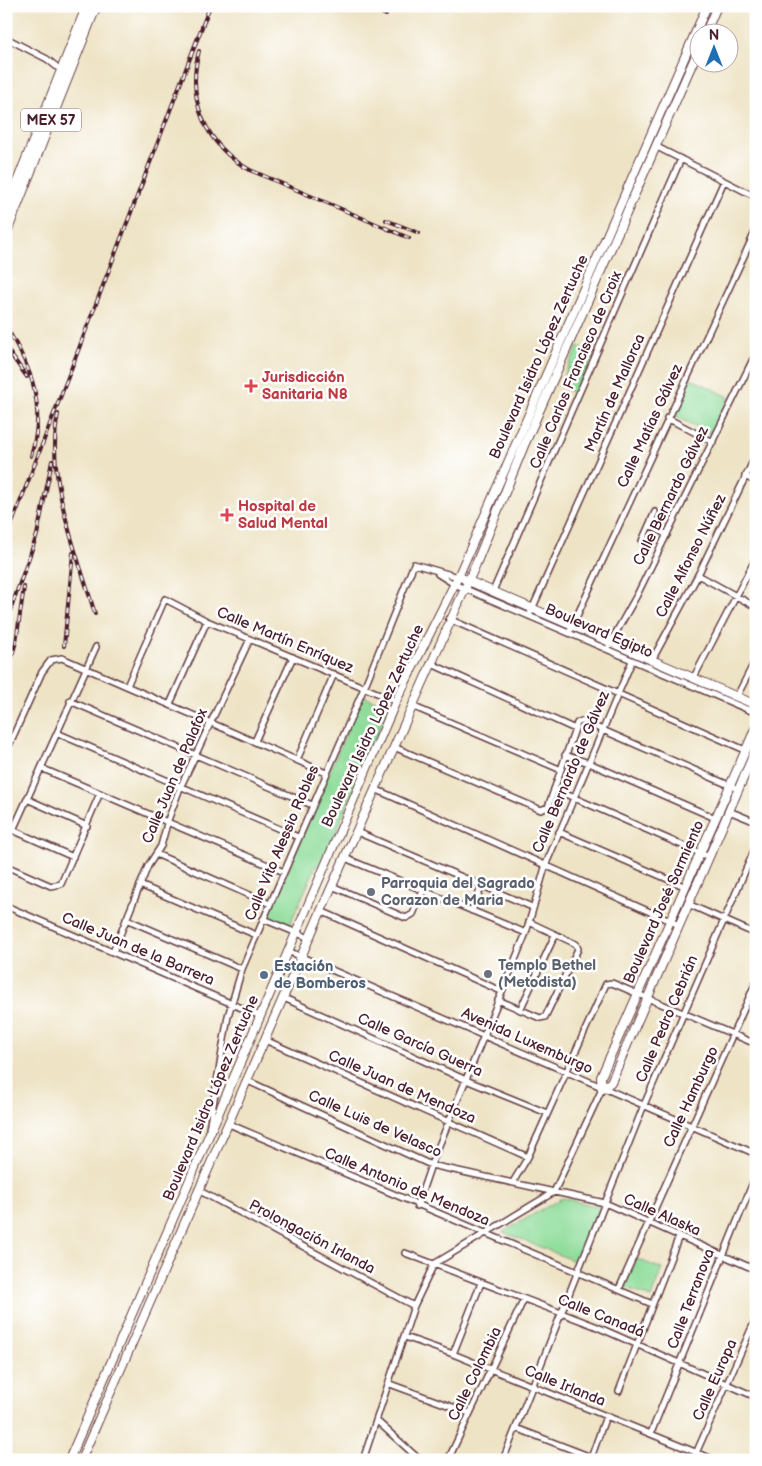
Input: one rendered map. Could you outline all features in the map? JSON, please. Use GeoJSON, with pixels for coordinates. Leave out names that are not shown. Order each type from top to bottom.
{"type":"FeatureCollection","features":[{"type":"Feature","properties":{"kind":"main road","name":"MEX 57"},"geometry":{"type":"LineString","coordinates":[[6,211],[60,69],[87,6]]}},
{"type":"Feature","properties":{"kind":"main road","name":"MEX 57"},"geometry":{"type":"LineString","coordinates":[[6,233],[96,6]]}},
{"type":"Feature","properties":{"kind":"main road","name":"Boulevard Isidro López Zertuche"},"geometry":{"type":"LineString","coordinates":[[69,1460],[396,702],[456,580],[707,6]]}},
{"type":"Feature","properties":{"kind":"main road"},"geometry":{"type":"LineString","coordinates":[[710,22],[717,6]]}},
{"type":"Feature","properties":{"kind":"main road","name":"Boulevard Isidro López Zertuche"},"geometry":{"type":"LineString","coordinates":[[81,1460],[309,938],[432,664],[465,584],[690,69]]}},
{"type":"Feature","properties":{"kind":"main road"},"geometry":{"type":"LineString","coordinates":[[608,234],[616,237]]}},
{"type":"Feature","properties":{"kind":"main road","name":"Boulevard Egipto"},"geometry":{"type":"LineString","coordinates":[[456,580],[493,591],[532,608],[570,629],[650,664],[735,700],[756,705]]}},
{"type":"Feature","properties":{"kind":"main road","name":"Boulevard José Sarmiento"},"geometry":{"type":"LineString","coordinates":[[602,1089],[611,1082],[647,998],[675,923],[686,887],[756,727]]}},
{"type":"Feature","properties":{"kind":"main road","name":"Boulevard José Sarmiento"},"geometry":{"type":"LineString","coordinates":[[602,1089],[601,1077],[639,994],[675,923],[688,904],[756,749]]}},
{"type":"Feature","properties":{"kind":"main road"},"geometry":{"type":"LineString","coordinates":[[145,1286],[155,1290]]}},
{"type":"Feature","properties":{"kind":"main road"},"geometry":{"type":"LineString","coordinates":[[102,1384],[112,1388]]}},
{"type":"Feature","properties":{"kind":"street"},"geometry":{"type":"LineString","coordinates":[[6,38],[47,59],[68,76]]}},
{"type":"Feature","properties":{"kind":"street"},"geometry":{"type":"LineString","coordinates":[[656,146],[756,197]]}},
{"type":"Feature","properties":{"kind":"street","name":"Calle Carlos Francisco de Croix"},"geometry":{"type":"LineString","coordinates":[[493,591],[681,159]]}},
{"type":"Feature","properties":{"kind":"street","name":"Martín de Mallorca"},"geometry":{"type":"LineString","coordinates":[[529,616],[724,180]]}},
{"type":"Feature","properties":{"kind":"street","name":"Calle Matías Gálvez"},"geometry":{"type":"LineString","coordinates":[[570,629],[756,230]]}},
{"type":"Feature","properties":{"kind":"street","name":"Calle Bernardo Gálvez"},"geometry":{"type":"LineString","coordinates":[[609,646],[667,534],[756,353]]}},
{"type":"Feature","properties":{"kind":"street"},"geometry":{"type":"LineString","coordinates":[[668,418],[713,442]]}},
{"type":"Feature","properties":{"kind":"street","name":"Calle Alfonso Núñez"},"geometry":{"type":"LineString","coordinates":[[650,664],[698,575],[756,456]]}},
{"type":"Feature","properties":{"kind":"street"},"geometry":{"type":"LineString","coordinates":[[745,476],[756,482]]}},
{"type":"Feature","properties":{"kind":"street"},"geometry":{"type":"LineString","coordinates":[[642,541],[655,512]]}},
{"type":"Feature","properties":{"kind":"street"},"geometry":{"type":"LineString","coordinates":[[650,525],[667,534]]}},
{"type":"Feature","properties":{"kind":"street"},"geometry":{"type":"LineString","coordinates":[[693,682],[756,558]]}},
{"type":"Feature","properties":{"kind":"street","name":"Boulevard Egipto"},"geometry":{"type":"LineString","coordinates":[[414,564],[456,580]]}},
{"type":"Feature","properties":{"kind":"street","name":"Calle Vito Alessio Robles"},"geometry":{"type":"LineString","coordinates":[[207,1142],[231,1003],[242,969],[364,688],[414,564]]}},
{"type":"Feature","properties":{"kind":"street"},"geometry":{"type":"LineString","coordinates":[[698,575],[756,607]]}},
{"type":"Feature","properties":{"kind":"street","name":"Boulevard Egipto"},"geometry":{"type":"LineString","coordinates":[[465,584],[529,616],[570,629]]}},
{"type":"Feature","properties":{"kind":"street","name":"Calle Martín Enríquez"},"geometry":{"type":"LineString","coordinates":[[127,686],[165,600],[207,621],[396,702]]}},
{"type":"Feature","properties":{"kind":"street"},"geometry":{"type":"LineString","coordinates":[[450,619],[745,750]]}},
{"type":"Feature","properties":{"kind":"street"},"geometry":{"type":"LineString","coordinates":[[170,704],[207,621]]}},
{"type":"Feature","properties":{"kind":"street","name":"Calle Juan de Palafox"},"geometry":{"type":"LineString","coordinates":[[113,952],[140,885],[161,846],[180,788],[250,639]]}},
{"type":"Feature","properties":{"kind":"street","name":"Boulevard Egipto"},"geometry":{"type":"LineString","coordinates":[[609,646],[632,661],[650,664]]}},
{"type":"Feature","properties":{"kind":"street"},"geometry":{"type":"LineString","coordinates":[[13,830],[96,647]]}},
{"type":"Feature","properties":{"kind":"street"},"geometry":{"type":"LineString","coordinates":[[255,741],[293,657]]}},
{"type":"Feature","properties":{"kind":"street"},"geometry":{"type":"LineString","coordinates":[[6,752],[42,672],[54,658],[66,658],[326,773]]}},
{"type":"Feature","properties":{"kind":"street"},"geometry":{"type":"LineString","coordinates":[[735,700],[756,659]]}},
{"type":"Feature","properties":{"kind":"street","name":"Calle Bernardo de Gálvez"},"geometry":{"type":"LineString","coordinates":[[417,1206],[501,990],[526,933],[546,864],[632,661]]}},
{"type":"Feature","properties":{"kind":"street"},"geometry":{"type":"LineString","coordinates":[[432,664],[575,729]]}},
{"type":"Feature","properties":{"kind":"street"},"geometry":{"type":"LineString","coordinates":[[296,760],[334,674]]}},
{"type":"Feature","properties":{"kind":"street","name":"Boulevard Egipto"},"geometry":{"type":"LineString","coordinates":[[735,700],[756,713]]}},
{"type":"Feature","properties":{"kind":"street"},"geometry":{"type":"LineString","coordinates":[[70,701],[312,805]]}},
{"type":"Feature","properties":{"kind":"street"},"geometry":{"type":"LineString","coordinates":[[412,706],[559,769]]}},
{"type":"Feature","properties":{"kind":"street"},"geometry":{"type":"LineString","coordinates":[[394,747],[541,810],[548,807],[559,769],[577,723],[582,720],[738,789]]}},
{"type":"Feature","properties":{"kind":"street"},"geometry":{"type":"LineString","coordinates":[[57,733],[298,838]]}},
{"type":"Feature","properties":{"kind":"street"},"geometry":{"type":"LineString","coordinates":[[565,755],[589,762],[715,818]]}},
{"type":"Feature","properties":{"kind":"street"},"geometry":{"type":"LineString","coordinates":[[41,768],[168,820],[284,872]]}},
{"type":"Feature","properties":{"kind":"street"},"geometry":{"type":"LineString","coordinates":[[375,789],[675,923]]}},
{"type":"Feature","properties":{"kind":"street"},"geometry":{"type":"LineString","coordinates":[[554,789],[709,857]]}},
{"type":"Feature","properties":{"kind":"street"},"geometry":{"type":"LineString","coordinates":[[6,866],[51,886],[60,884],[100,793]]}},
{"type":"Feature","properties":{"kind":"street"},"geometry":{"type":"LineString","coordinates":[[27,799],[87,826]]}},
{"type":"Feature","properties":{"kind":"street"},"geometry":{"type":"LineString","coordinates":[[729,811],[756,822]]}},
{"type":"Feature","properties":{"kind":"street"},"geometry":{"type":"LineString","coordinates":[[6,827],[73,857]]}},
{"type":"Feature","properties":{"kind":"street"},"geometry":{"type":"LineString","coordinates":[[357,832],[532,907]]}},
{"type":"Feature","properties":{"kind":"street"},"geometry":{"type":"LineString","coordinates":[[559,832],[686,887]]}},
{"type":"Feature","properties":{"kind":"street","name":"Calle Pedro Cebrián"},"geometry":{"type":"LineString","coordinates":[[503,1460],[644,1105],[682,1013],[756,846]]}},
{"type":"Feature","properties":{"kind":"street"},"geometry":{"type":"LineString","coordinates":[[156,854],[270,904]]}},
{"type":"Feature","properties":{"kind":"street"},"geometry":{"type":"LineString","coordinates":[[345,858],[526,933]]}},
{"type":"Feature","properties":{"kind":"street"},"geometry":{"type":"LineString","coordinates":[[140,885],[256,935]]}},
{"type":"Feature","properties":{"kind":"street"},"geometry":{"type":"LineString","coordinates":[[472,911],[482,885]]}},
{"type":"Feature","properties":{"kind":"street"},"geometry":{"type":"LineString","coordinates":[[332,886],[406,918],[412,914],[423,891]]}},
{"type":"Feature","properties":{"kind":"street"},"geometry":{"type":"LineString","coordinates":[[688,904],[756,934]]}},
{"type":"Feature","properties":{"kind":"street","name":"Calle Juan de la Barrera"},"geometry":{"type":"LineString","coordinates":[[6,906],[260,1016]]}},
{"type":"Feature","properties":{"kind":"street"},"geometry":{"type":"LineString","coordinates":[[321,912],[501,990]]}},
{"type":"Feature","properties":{"kind":"street"},"geometry":{"type":"LineString","coordinates":[[126,919],[242,969]]}},
{"type":"Feature","properties":{"kind":"street"},"geometry":{"type":"LineString","coordinates":[[264,919],[309,938]]}},
{"type":"Feature","properties":{"kind":"street"},"geometry":{"type":"LineString","coordinates":[[498,1000],[540,1018],[546,1017],[578,949],[576,944],[529,922]]}},
{"type":"Feature","properties":{"kind":"street"},"geometry":{"type":"LineString","coordinates":[[520,1010],[555,935]]}},
{"type":"Feature","properties":{"kind":"street","name":"Avenida Luxemburgo"},"geometry":{"type":"LineString","coordinates":[[288,951],[485,1035],[602,1089],[644,1105],[756,1154]]}},
{"type":"Feature","properties":{"kind":"street","name":"Calle Hamburgo"},"geometry":{"type":"LineString","coordinates":[[619,1289],[691,1126],[734,1035],[756,982]]}},
{"type":"Feature","properties":{"kind":"street"},"geometry":{"type":"LineString","coordinates":[[513,1182],[528,1157],[605,985],[612,983],[756,1044]]}},
{"type":"Feature","properties":{"kind":"street","name":"Calle García Guerra"},"geometry":{"type":"LineString","coordinates":[[284,998],[466,1080],[547,1113]]}},
{"type":"Feature","properties":{"kind":"street","name":"Calle Juan de Mendoza"},"geometry":{"type":"LineString","coordinates":[[265,1040],[528,1157]]}},
{"type":"Feature","properties":{"kind":"street","name":"Calle Luis de Velasco"},"geometry":{"type":"LineString","coordinates":[[248,1080],[432,1165],[554,1192]]}},
{"type":"Feature","properties":{"kind":"street","name":"Boulevard José Sarmiento"},"geometry":{"type":"LineString","coordinates":[[554,1192],[602,1089]]}},
{"type":"Feature","properties":{"kind":"street","name":"Calle Antonio de Mendoza"},"geometry":{"type":"LineString","coordinates":[[229,1124],[417,1206],[577,1271],[652,1304]]}},
{"type":"Feature","properties":{"kind":"street","name":"Calle Terranova"},"geometry":{"type":"LineString","coordinates":[[651,1433],[756,1174]]}},
{"type":"Feature","properties":{"kind":"street","name":"Prolongación Irlanda"},"geometry":{"type":"LineString","coordinates":[[198,1190],[414,1306]]}},
{"type":"Feature","properties":{"kind":"street"},"geometry":{"type":"LineString","coordinates":[[363,1460],[390,1384],[414,1306],[434,1264],[554,1192]]}},
{"type":"Feature","properties":{"kind":"street","name":"Calle Alaska"},"geometry":{"type":"LineString","coordinates":[[554,1192],[605,1203],[756,1270]]}},
{"type":"Feature","properties":{"kind":"street"},"geometry":{"type":"LineString","coordinates":[[619,1391],[679,1236]]}},
{"type":"Feature","properties":{"kind":"street","name":"Calle Canadá"},"geometry":{"type":"LineString","coordinates":[[405,1253],[562,1313],[756,1397]]}},
{"type":"Feature","properties":{"kind":"street"},"geometry":{"type":"LineString","coordinates":[[453,1354],[481,1283]]}},
{"type":"Feature","properties":{"kind":"street","name":"Calle Colombia"},"geometry":{"type":"LineString","coordinates":[[448,1460],[524,1299]]}},
{"type":"Feature","properties":{"kind":"street","name":"Calle Europa"},"geometry":{"type":"LineString","coordinates":[[693,1460],[756,1318]]}},
{"type":"Feature","properties":{"kind":"street","name":"Calle Irlanda"},"geometry":{"type":"LineString","coordinates":[[405,1337],[453,1354],[715,1460]]}},
{"type":"Feature","properties":{"kind":"street"},"geometry":{"type":"LineString","coordinates":[[390,1384],[469,1413]]}},
{"type":"Feature","properties":{"kind":"street"},"geometry":{"type":"LineString","coordinates":[[516,1428],[591,1458],[606,1416]]}},
{"type":"Feature","properties":{"kind":"street"},"geometry":{"type":"LineString","coordinates":[[377,1421],[420,1460]]}},
{"type":"Feature","properties":{"kind":"green space"},"geometry":{"type":"Polygon","coordinates":[[[578,346],[595,353],[576,394],[559,386],[578,346]]]}},
{"type":"Feature","properties":{"kind":"green space"},"geometry":{"type":"Polygon","coordinates":[[[690,378],[729,397],[711,434],[673,415],[690,378]]]}},
{"type":"Feature","properties":{"kind":"green space"},"geometry":{"type":"Polygon","coordinates":[[[362,695],[389,706],[324,861],[316,866],[289,926],[268,918],[362,695]]]}},
{"type":"Feature","properties":{"kind":"green space"},"geometry":{"type":"Polygon","coordinates":[[[562,1198],[600,1207],[577,1262],[503,1232],[562,1198]]]}},
{"type":"Feature","properties":{"kind":"green space"},"geometry":{"type":"Polygon","coordinates":[[[637,1259],[662,1269],[651,1298],[624,1286],[637,1259]]]}},
{"type":"Feature","properties":{"kind":"railway"},"geometry":{"type":"LineString","coordinates":[[6,539],[210,6]]}},
{"type":"Feature","properties":{"kind":"railway"},"geometry":{"type":"LineString","coordinates":[[367,6],[386,15]]}},
{"type":"Feature","properties":{"kind":"railway"},"geometry":{"type":"LineString","coordinates":[[199,51],[195,87],[203,120],[211,135],[235,160],[250,170],[409,238]]}},
{"type":"Feature","properties":{"kind":"railway"},"geometry":{"type":"LineString","coordinates":[[386,220],[419,233]]}},
{"type":"Feature","properties":{"kind":"railway"},"geometry":{"type":"LineString","coordinates":[[6,327],[23,358],[34,389],[37,421],[31,456]]}},
{"type":"Feature","properties":{"kind":"railway"},"geometry":{"type":"LineString","coordinates":[[6,348],[27,377]]}},
{"type":"Feature","properties":{"kind":"railway"},"geometry":{"type":"LineString","coordinates":[[58,414],[55,438],[59,489],[72,541],[95,614]]}},
{"type":"Feature","properties":{"kind":"railway"},"geometry":{"type":"LineString","coordinates":[[6,622],[37,535],[52,461]]}},
{"type":"Feature","properties":{"kind":"railway"},"geometry":{"type":"LineString","coordinates":[[64,646],[73,553]]}},
{"type":"Feature","properties":{"kind":"railway"},"geometry":{"type":"LineString","coordinates":[[6,676],[16,642],[24,587]]}},
{"type":"Feature","properties":{"kind":"place","name":"Jurisdicción Sanitaria N8"},"geometry":{"type":"Point","coordinates":[251,386]}},
{"type":"Feature","properties":{"kind":"place","name":"Hospital de Salud Mental"},"geometry":{"type":"Point","coordinates":[227,515]}},
{"type":"Feature","properties":{"kind":"place","name":"Parroquia del Sagrado Corazon de Maria"},"geometry":{"type":"Point","coordinates":[371,892]}},
{"type":"Feature","properties":{"kind":"place","name":"Templo Bethel (Metodista)"},"geometry":{"type":"Point","coordinates":[488,974]}},
{"type":"Feature","properties":{"kind":"place","name":"Estación de Bomberos"},"geometry":{"type":"Point","coordinates":[264,975]}}]}
